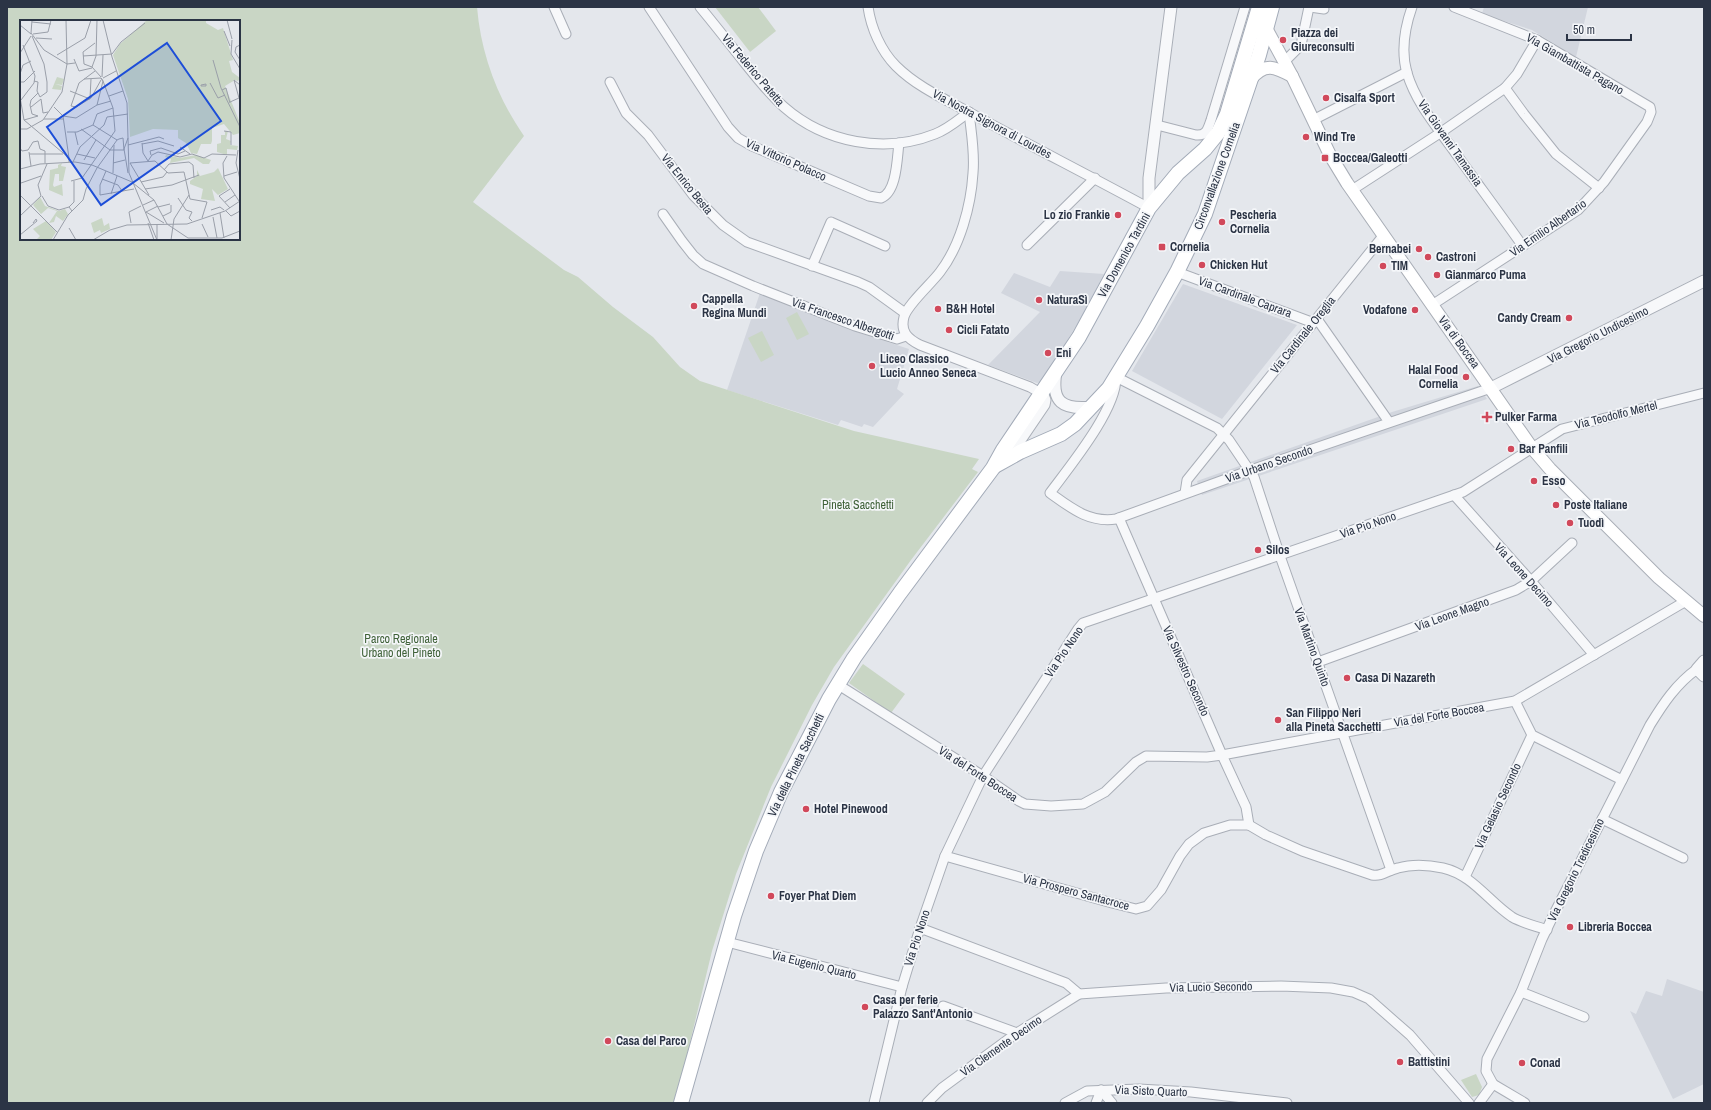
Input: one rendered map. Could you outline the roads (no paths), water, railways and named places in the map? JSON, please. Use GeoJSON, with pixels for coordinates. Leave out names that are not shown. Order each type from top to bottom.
{"type":"FeatureCollection","features":[{"type":"Feature","properties":{"kind":"main road","name":"Circonvallazione Cornelia"},"geometry":{"type":"LineString","coordinates":[[993,468],[1009,458],[1066,431],[1104,395],[1116,377],[1177,272],[1208,208],[1272,7]]}},
{"type":"Feature","properties":{"kind":"main road","name":"Circonvallazione Cornelia"},"geometry":{"type":"LineString","coordinates":[[1149,208],[1178,173],[1206,149],[1218,133],[1227,114],[1257,9]]}},
{"type":"Feature","properties":{"kind":"main road"},"geometry":{"type":"LineString","coordinates":[[1257,9],[1266,28]]}},
{"type":"Feature","properties":{"kind":"main road","name":"Via di Boccea"},"geometry":{"type":"LineString","coordinates":[[1266,28],[1292,76],[1333,161],[1532,448],[1550,469],[1659,578],[1704,616]]}},
{"type":"Feature","properties":{"kind":"main road"},"geometry":{"type":"LineString","coordinates":[[1250,79],[1260,70],[1269,67],[1292,76]]}},
{"type":"Feature","properties":{"kind":"main road","name":"Via Domenico Tardini"},"geometry":{"type":"LineString","coordinates":[[993,468],[1079,337],[1149,208]]}},
{"type":"Feature","properties":{"kind":"main road","name":"Via della Pineta Sacchetti"},"geometry":{"type":"LineString","coordinates":[[681,1103],[750,866],[773,809],[837,684],[900,593],[993,468]]}},
{"type":"Feature","properties":{"kind":"street"},"geometry":{"type":"LineString","coordinates":[[554,7],[566,34]]}},
{"type":"Feature","properties":{"kind":"street","name":"Via Vittorio Polacco"},"geometry":{"type":"LineString","coordinates":[[649,7],[728,127],[738,138],[752,146],[869,196],[881,198],[888,194],[892,186],[899,143]]}},
{"type":"Feature","properties":{"kind":"street","name":"Via Federico Patetta"},"geometry":{"type":"LineString","coordinates":[[700,7],[766,89],[792,113],[818,129],[839,137],[874,144],[899,143],[917,140],[935,134],[969,112]]}},
{"type":"Feature","properties":{"kind":"street","name":"Via Nostra Signora di Lourdes"},"geometry":{"type":"LineString","coordinates":[[868,7],[872,26],[886,54],[895,65],[916,82],[1149,208]]}},
{"type":"Feature","properties":{"kind":"street","name":"Via Domenico Tardini"},"geometry":{"type":"LineString","coordinates":[[1149,208],[1149,178],[1171,7]]}},
{"type":"Feature","properties":{"kind":"street","name":"Circonvallazione Cornelia"},"geometry":{"type":"LineString","coordinates":[[1156,125],[1196,136],[1201,136],[1206,132],[1245,7]]}},
{"type":"Feature","properties":{"kind":"street"},"geometry":{"type":"LineString","coordinates":[[1284,62],[1300,45],[1309,7],[1324,9]]}},
{"type":"Feature","properties":{"kind":"street","name":"Via Giovanni Tamassia"},"geometry":{"type":"LineString","coordinates":[[1412,7],[1405,42],[1407,72],[1418,98],[1440,132],[1522,245]]}},
{"type":"Feature","properties":{"kind":"street","name":"Via Giambattista Pagano"},"geometry":{"type":"LineString","coordinates":[[1454,7],[1537,40],[1650,107]]}},
{"type":"Feature","properties":{"kind":"street"},"geometry":{"type":"LineString","coordinates":[[1352,190],[1505,88],[1518,74],[1537,40]]}},
{"type":"Feature","properties":{"kind":"street"},"geometry":{"type":"LineString","coordinates":[[1313,120],[1407,72]]}},
{"type":"Feature","properties":{"kind":"street","name":"Via Enrico Besta"},"geometry":{"type":"LineString","coordinates":[[610,82],[628,116],[648,135],[693,195],[723,225],[747,242],[864,284],[905,313]]}},
{"type":"Feature","properties":{"kind":"street"},"geometry":{"type":"LineString","coordinates":[[1505,88],[1556,154],[1599,188]]}},
{"type":"Feature","properties":{"kind":"street","name":"Via Emilio Albertario"},"geometry":{"type":"LineString","coordinates":[[1432,305],[1522,245],[1572,214],[1599,188],[1649,118],[1651,112],[1650,107]]}},
{"type":"Feature","properties":{"kind":"street"},"geometry":{"type":"LineString","coordinates":[[906,336],[903,324],[905,313],[943,268],[953,249],[962,225],[973,172],[973,153],[969,112]]}},
{"type":"Feature","properties":{"kind":"street"},"geometry":{"type":"LineString","coordinates":[[1027,245],[1095,178]]}},
{"type":"Feature","properties":{"kind":"street","name":"Via Francesco Albergotti"},"geometry":{"type":"LineString","coordinates":[[663,214],[693,255],[703,264],[757,288],[855,326],[897,339],[906,336],[920,345],[1042,393]]}},
{"type":"Feature","properties":{"kind":"street"},"geometry":{"type":"LineString","coordinates":[[812,266],[831,222],[885,246]]}},
{"type":"Feature","properties":{"kind":"street","name":"Via Cardinale Oreglia"},"geometry":{"type":"LineString","coordinates":[[1185,493],[1187,480],[1384,236]]}},
{"type":"Feature","properties":{"kind":"street","name":"Via Cardinale Caprara"},"geometry":{"type":"LineString","coordinates":[[1177,272],[1315,321]]}},
{"type":"Feature","properties":{"kind":"street","name":"Via Gregorio Undicesimo"},"geometry":{"type":"LineString","coordinates":[[1491,388],[1704,281]]}},
{"type":"Feature","properties":{"kind":"street"},"geometry":{"type":"LineString","coordinates":[[1315,321],[1389,422]]}},
{"type":"Feature","properties":{"kind":"street"},"geometry":{"type":"LineString","coordinates":[[1056,371],[1054,390],[1060,401],[1072,407],[1092,407]]}},
{"type":"Feature","properties":{"kind":"street","name":"Circonvallazione Cornelia"},"geometry":{"type":"LineString","coordinates":[[1050,493],[1102,419],[1116,386],[1116,377]]}},
{"type":"Feature","properties":{"kind":"street","name":"Via Martino Quinto"},"geometry":{"type":"LineString","coordinates":[[1116,377],[1211,425],[1223,434],[1250,470],[1391,870]]}},
{"type":"Feature","properties":{"kind":"street","name":"Via Urbano Secondo"},"geometry":{"type":"LineString","coordinates":[[1050,493],[1072,509],[1087,517],[1102,520],[1119,518],[1250,470],[1491,388]]}},
{"type":"Feature","properties":{"kind":"street","name":"Via Domenico Tardini"},"geometry":{"type":"LineString","coordinates":[[1009,458],[1046,403],[1046,398],[1042,393]]}},
{"type":"Feature","properties":{"kind":"street","name":"Via Teodolfo Mertel"},"geometry":{"type":"LineString","coordinates":[[1532,448],[1562,429],[1704,393]]}},
{"type":"Feature","properties":{"kind":"street","name":"Via Pio Nono"},"geometry":{"type":"LineString","coordinates":[[874,1103],[902,987],[920,928],[945,856],[982,776],[1080,627],[1085,622],[1454,495],[1485,479],[1532,448]]}},
{"type":"Feature","properties":{"kind":"street","name":"Via Leone Decimo"},"geometry":{"type":"LineString","coordinates":[[1454,495],[1531,581],[1594,655]]}},
{"type":"Feature","properties":{"kind":"street","name":"Via Silvestro Secondo"},"geometry":{"type":"LineString","coordinates":[[1119,518],[1246,807],[1249,825]]}},
{"type":"Feature","properties":{"kind":"street","name":"Via Leone Magno"},"geometry":{"type":"LineString","coordinates":[[1318,662],[1510,593],[1531,581],[1572,543]]}},
{"type":"Feature","properties":{"kind":"street","name":"Via del Forte Boccea"},"geometry":{"type":"LineString","coordinates":[[837,684],[1025,804],[1069,806],[1083,804],[1105,792],[1136,762],[1146,756],[1207,757],[1222,755],[1515,701],[1686,601]]}},
{"type":"Feature","properties":{"kind":"street"},"geometry":{"type":"LineString","coordinates":[[1700,673],[1704,661]]}},
{"type":"Feature","properties":{"kind":"street","name":"Via Gregorio Tredicesimo"},"geometry":{"type":"LineString","coordinates":[[1493,1084],[1486,1071],[1487,1060],[1521,992],[1547,930],[1602,819],[1650,725],[1666,698],[1686,677],[1700,673]]}},
{"type":"Feature","properties":{"kind":"street"},"geometry":{"type":"LineString","coordinates":[[1515,701],[1532,735],[1622,780]]}},
{"type":"Feature","properties":{"kind":"street","name":"Via Gelasio Secondo"},"geometry":{"type":"LineString","coordinates":[[1465,877],[1532,735]]}},
{"type":"Feature","properties":{"kind":"street"},"geometry":{"type":"LineString","coordinates":[[1602,819],[1683,858]]}},
{"type":"Feature","properties":{"kind":"street"},"geometry":{"type":"LineString","coordinates":[[1249,825],[1266,835],[1302,851],[1358,871],[1379,876],[1391,870],[1409,866],[1434,866],[1451,870],[1465,877],[1512,917],[1547,930]]}},
{"type":"Feature","properties":{"kind":"street","name":"Via Prospero Santacroce"},"geometry":{"type":"LineString","coordinates":[[945,856],[1112,903],[1139,908],[1147,906],[1158,895],[1182,852],[1197,837],[1210,830],[1224,826],[1249,825]]}},
{"type":"Feature","properties":{"kind":"street"},"geometry":{"type":"LineString","coordinates":[[920,928],[1066,983],[1079,994]]}},
{"type":"Feature","properties":{"kind":"street","name":"Via Eugenio Quarto"},"geometry":{"type":"LineString","coordinates":[[727,942],[902,987]]}},
{"type":"Feature","properties":{"kind":"street","name":"Via Lucio Secondo"},"geometry":{"type":"LineString","coordinates":[[1079,994],[1166,988],[1281,986],[1331,988],[1353,992],[1369,999],[1410,1035],[1469,1103]]}},
{"type":"Feature","properties":{"kind":"street"},"geometry":{"type":"LineString","coordinates":[[1521,992],[1584,1017]]}},
{"type":"Feature","properties":{"kind":"street","name":"Via Clemente Decimo"},"geometry":{"type":"LineString","coordinates":[[927,1103],[946,1084],[1016,1033],[1079,994]]}},
{"type":"Feature","properties":{"kind":"street"},"geometry":{"type":"LineString","coordinates":[[943,1006],[1016,1033]]}},
{"type":"Feature","properties":{"kind":"street"},"geometry":{"type":"LineString","coordinates":[[1479,1103],[1493,1084],[1525,1103]]}},
{"type":"Feature","properties":{"kind":"street"},"geometry":{"type":"LineString","coordinates":[[1096,1103],[1101,1090],[1112,1103]]}},
{"type":"Feature","properties":{"kind":"street","name":"Via Sisto Quarto"},"geometry":{"type":"LineString","coordinates":[[1065,1103],[1087,1091],[1101,1090],[1191,1092],[1287,1103]]}},
{"type":"Feature","properties":{"kind":"place","name":"Piazza dei Giureconsulti"},"geometry":{"type":"Point","coordinates":[1283,40]}},
{"type":"Feature","properties":{"kind":"place","name":"Cisalfa Sport"},"geometry":{"type":"Point","coordinates":[1326,98]}},
{"type":"Feature","properties":{"kind":"place","name":"Wind Tre"},"geometry":{"type":"Point","coordinates":[1306,137]}},
{"type":"Feature","properties":{"kind":"place","name":"Boccea/Galeotti"},"geometry":{"type":"Point","coordinates":[1325,158]}},
{"type":"Feature","properties":{"kind":"place","name":"Lo zio Frankie"},"geometry":{"type":"Point","coordinates":[1118,215]}},
{"type":"Feature","properties":{"kind":"place","name":"Pescheria Cornelia"},"geometry":{"type":"Point","coordinates":[1222,222]}},
{"type":"Feature","properties":{"kind":"place","name":"Cornelia"},"geometry":{"type":"Point","coordinates":[1162,247]}},
{"type":"Feature","properties":{"kind":"place","name":"Bernabei"},"geometry":{"type":"Point","coordinates":[1419,249]}},
{"type":"Feature","properties":{"kind":"place","name":"Castroni"},"geometry":{"type":"Point","coordinates":[1428,257]}},
{"type":"Feature","properties":{"kind":"place","name":"Chicken Hut"},"geometry":{"type":"Point","coordinates":[1202,265]}},
{"type":"Feature","properties":{"kind":"place","name":"TIM"},"geometry":{"type":"Point","coordinates":[1383,266]}},
{"type":"Feature","properties":{"kind":"place","name":"Gianmarco Puma"},"geometry":{"type":"Point","coordinates":[1437,275]}},
{"type":"Feature","properties":{"kind":"place","name":"NaturaSì"},"geometry":{"type":"Point","coordinates":[1039,300]}},
{"type":"Feature","properties":{"kind":"place","name":"Cappella Regina Mundi"},"geometry":{"type":"Point","coordinates":[694,306]}},
{"type":"Feature","properties":{"kind":"place","name":"B&H Hotel"},"geometry":{"type":"Point","coordinates":[938,309]}},
{"type":"Feature","properties":{"kind":"place","name":"Vodafone"},"geometry":{"type":"Point","coordinates":[1415,310]}},
{"type":"Feature","properties":{"kind":"place","name":"Candy Cream"},"geometry":{"type":"Point","coordinates":[1569,318]}},
{"type":"Feature","properties":{"kind":"place","name":"Cicli Fatato"},"geometry":{"type":"Point","coordinates":[949,330]}},
{"type":"Feature","properties":{"kind":"place","name":"Eni"},"geometry":{"type":"Point","coordinates":[1048,353]}},
{"type":"Feature","properties":{"kind":"place","name":"Liceo Classico Lucio Anneo Seneca"},"geometry":{"type":"Point","coordinates":[872,366]}},
{"type":"Feature","properties":{"kind":"place","name":"Halal Food Cornelia"},"geometry":{"type":"Point","coordinates":[1466,377]}},
{"type":"Feature","properties":{"kind":"place","name":"Pulker Farma"},"geometry":{"type":"Point","coordinates":[1487,417]}},
{"type":"Feature","properties":{"kind":"place","name":"Bar Panfili"},"geometry":{"type":"Point","coordinates":[1511,449]}},
{"type":"Feature","properties":{"kind":"place","name":"Esso"},"geometry":{"type":"Point","coordinates":[1534,481]}},
{"type":"Feature","properties":{"kind":"place","name":"Poste Italiane"},"geometry":{"type":"Point","coordinates":[1556,505]}},
{"type":"Feature","properties":{"kind":"place","name":"Tuodì"},"geometry":{"type":"Point","coordinates":[1570,523]}},
{"type":"Feature","properties":{"kind":"place","name":"Silos"},"geometry":{"type":"Point","coordinates":[1258,550]}},
{"type":"Feature","properties":{"kind":"place","name":"Casa Di Nazareth"},"geometry":{"type":"Point","coordinates":[1347,678]}},
{"type":"Feature","properties":{"kind":"place","name":"San Filippo Neri alla Pineta Sacchetti"},"geometry":{"type":"Point","coordinates":[1278,720]}},
{"type":"Feature","properties":{"kind":"place","name":"Hotel Pinewood"},"geometry":{"type":"Point","coordinates":[806,809]}},
{"type":"Feature","properties":{"kind":"place","name":"Foyer Phat Diem"},"geometry":{"type":"Point","coordinates":[771,896]}},
{"type":"Feature","properties":{"kind":"place","name":"Libreria Boccea"},"geometry":{"type":"Point","coordinates":[1570,927]}},
{"type":"Feature","properties":{"kind":"place","name":"Casa per ferie Palazzo Sant'Antonio"},"geometry":{"type":"Point","coordinates":[865,1007]}},
{"type":"Feature","properties":{"kind":"place","name":"Casa del Parco"},"geometry":{"type":"Point","coordinates":[608,1041]}},
{"type":"Feature","properties":{"kind":"place","name":"Battistini"},"geometry":{"type":"Point","coordinates":[1400,1062]}},
{"type":"Feature","properties":{"kind":"place","name":"Conad"},"geometry":{"type":"Point","coordinates":[1522,1063]}},
{"type":"Feature","properties":{"kind":"park label","name":"Pineta Sacchetti"},"geometry":{"type":"Point","coordinates":[858,505]}},
{"type":"Feature","properties":{"kind":"park label","name":"Parco Regionale Urbano del Pineto"},"geometry":{"type":"Point","coordinates":[401,646]}}]}
